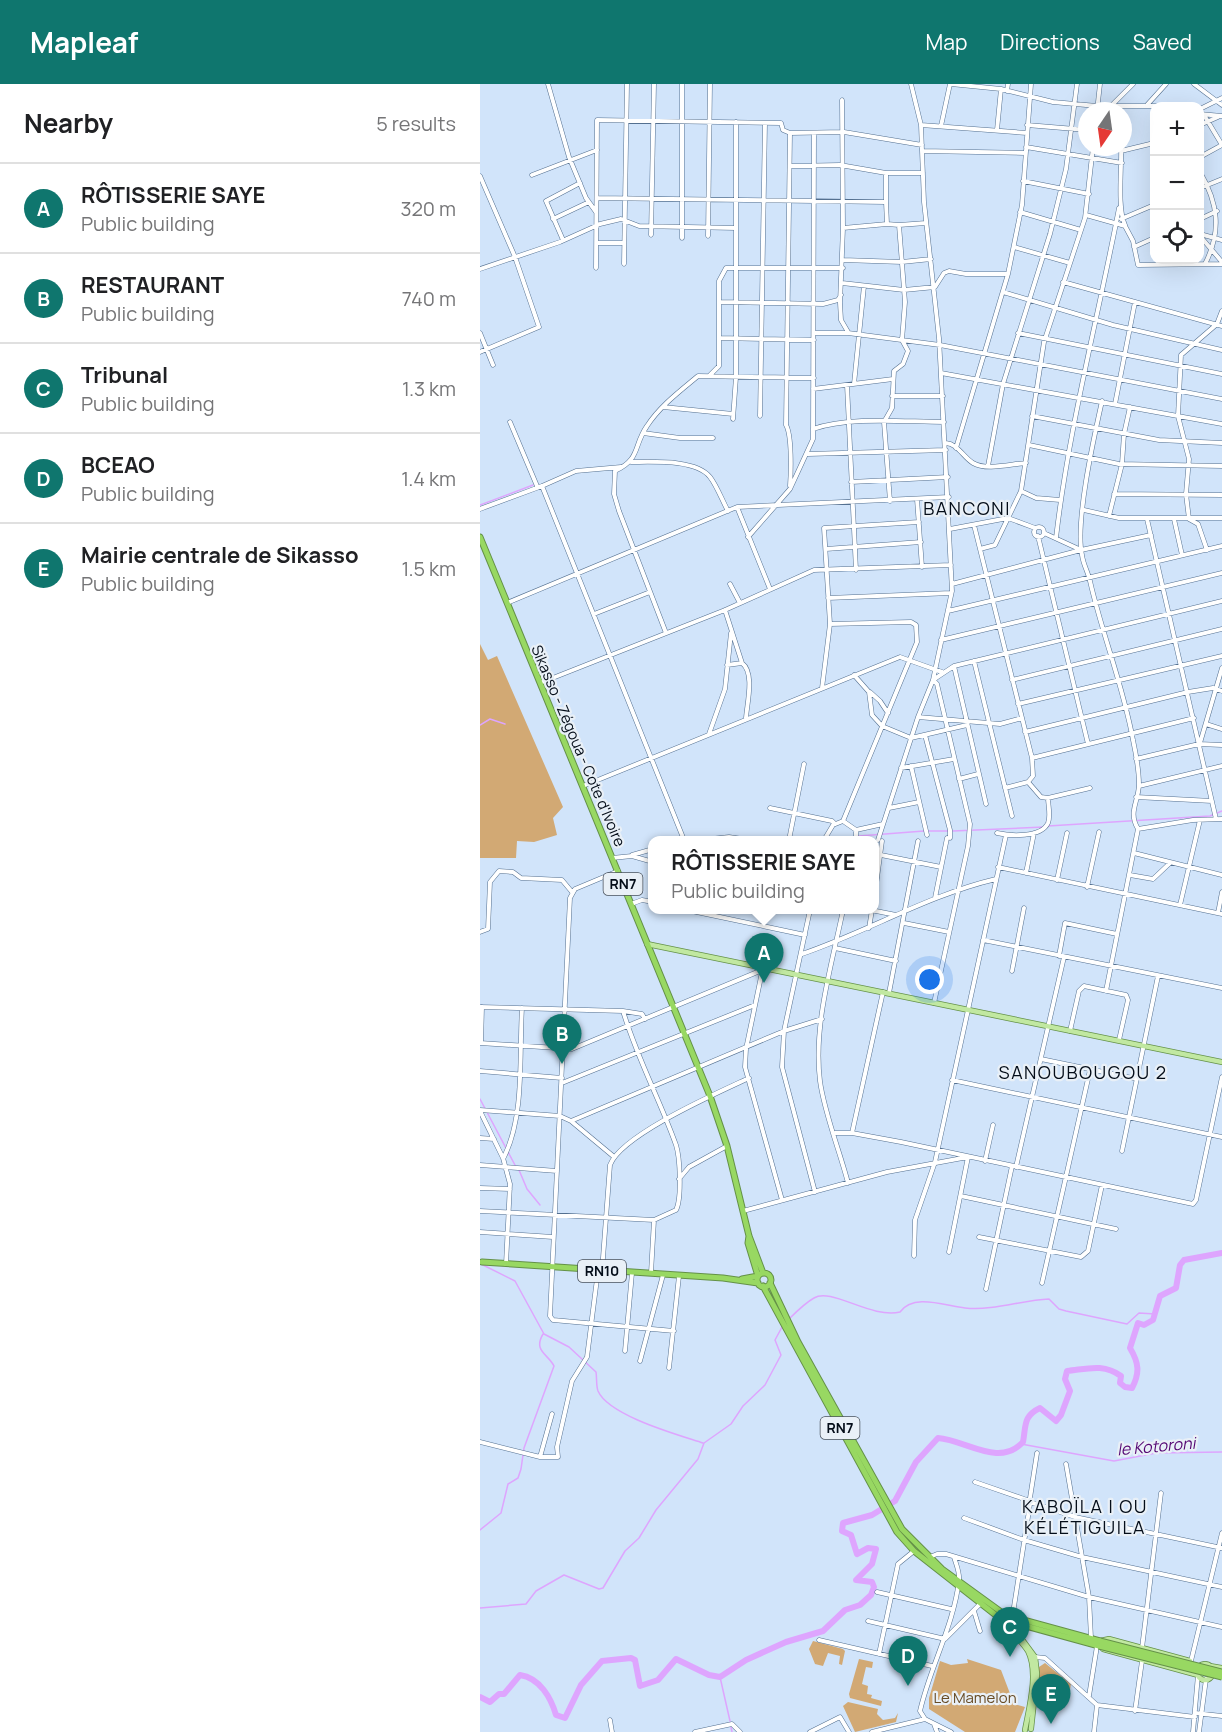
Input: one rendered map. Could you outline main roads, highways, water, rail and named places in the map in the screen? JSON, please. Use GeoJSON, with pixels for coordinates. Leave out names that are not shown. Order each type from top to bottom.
{"type":"FeatureCollection","features":[{"type":"Feature","properties":{"kind":"highway","name":"Sikasso - Zégoua - Cote d'Ivoire"},"geometry":{"type":"LineString","coordinates":[[480,537],[710,1096],[727,1146],[742,1212],[760,1274]]}},
{"type":"Feature","properties":{"kind":"highway","name":"RN10"},"geometry":{"type":"LineString","coordinates":[[481,1262],[723,1278],[761,1285]]}},
{"type":"Feature","properties":{"kind":"highway","name":"RN10"},"geometry":{"type":"LineString","coordinates":[[739,1280],[760,1274]]}},
{"type":"Feature","properties":{"kind":"highway","name":"RN7"},"geometry":{"type":"LineString","coordinates":[[783,1319],[770,1277],[760,1274],[761,1285],[783,1319],[889,1513],[914,1551],[958,1584],[1004,1614]]}},
{"type":"Feature","properties":{"kind":"highway"},"geometry":{"type":"LineString","coordinates":[[761,1285],[770,1283]]}},
{"type":"Feature","properties":{"kind":"highway","name":"RN7"},"geometry":{"type":"LineString","coordinates":[[889,1513],[929,1558],[979,1605],[1002,1620],[1013,1621]]}},
{"type":"Feature","properties":{"kind":"highway"},"geometry":{"type":"LineString","coordinates":[[1002,1620],[1004,1614],[1013,1621],[1222,1678]]}},
{"type":"Feature","properties":{"kind":"highway"},"geometry":{"type":"LineString","coordinates":[[1013,1621],[1091,1638],[1098,1644],[1222,1672]]}},
{"type":"Feature","properties":{"kind":"main road"},"geometry":{"type":"LineString","coordinates":[[647,944],[1222,1062]]}},
{"type":"Feature","properties":{"kind":"main road"},"geometry":{"type":"LineString","coordinates":[[1013,1621],[1035,1657],[1037,1674],[1028,1731]]}},
{"type":"Feature","properties":{"kind":"main road"},"geometry":{"type":"LineString","coordinates":[[1013,1621],[1032,1665],[1028,1731]]}},
{"type":"Feature","properties":{"kind":"main road"},"geometry":{"type":"LineString","coordinates":[[1098,1644],[1108,1639],[1202,1665],[1222,1668]]}},
{"type":"Feature","properties":{"kind":"main road"},"geometry":{"type":"LineString","coordinates":[[1098,1644],[1142,1660],[1208,1678],[1222,1678]]}},
{"type":"Feature","properties":{"kind":"main road"},"geometry":{"type":"LineString","coordinates":[[1198,1675],[1198,1668],[1202,1665]]}},
{"type":"Feature","properties":{"kind":"main road"},"geometry":{"type":"LineString","coordinates":[[1208,1678],[1213,1672],[1210,1665]]}},
{"type":"Feature","properties":{"kind":"waterway"},"geometry":{"type":"LineString","coordinates":[[480,505],[533,485]]}},
{"type":"Feature","properties":{"kind":"waterway"},"geometry":{"type":"LineString","coordinates":[[480,725],[490,719],[505,724]]}},
{"type":"Feature","properties":{"kind":"waterway"},"geometry":{"type":"LineString","coordinates":[[1048,826],[1210,816],[1222,811]]}},
{"type":"Feature","properties":{"kind":"waterway"},"geometry":{"type":"LineString","coordinates":[[953,831],[1044,827]]}},
{"type":"Feature","properties":{"kind":"waterway"},"geometry":{"type":"LineString","coordinates":[[859,836],[924,831]]}},
{"type":"Feature","properties":{"kind":"waterway"},"geometry":{"type":"LineString","coordinates":[[929,831],[948,831]]}},
{"type":"Feature","properties":{"kind":"waterway"},"geometry":{"type":"LineString","coordinates":[[480,1099],[516,1167]]}},
{"type":"Feature","properties":{"kind":"waterway"},"geometry":{"type":"LineString","coordinates":[[519,1170],[527,1189],[540,1205]]}},
{"type":"Feature","properties":{"kind":"waterway"},"geometry":{"type":"LineString","coordinates":[[480,1697],[490,1702],[499,1694],[504,1694],[520,1675],[539,1684],[548,1696],[556,1715],[565,1718],[581,1685],[602,1661],[631,1658],[635,1660],[640,1686],[658,1680],[676,1659],[709,1675],[720,1677],[746,1660],[786,1642],[823,1631],[845,1610],[860,1605],[871,1595],[874,1587],[872,1582],[856,1580],[872,1564],[876,1549],[868,1548],[857,1554],[851,1535],[842,1531],[843,1523],[872,1515],[895,1501],[916,1462],[938,1438],[993,1453],[1004,1453],[1023,1442],[1026,1422],[1035,1411],[1040,1408],[1056,1421],[1061,1415],[1070,1391],[1065,1379],[1067,1371],[1108,1369],[1121,1376],[1120,1383],[1125,1387],[1132,1388],[1137,1368],[1130,1348],[1138,1323],[1144,1325],[1153,1320],[1160,1296],[1176,1288],[1180,1265],[1184,1260],[1222,1253]]}},
{"type":"Feature","properties":{"kind":"waterway"},"geometry":{"type":"LineString","coordinates":[[481,1264],[515,1281],[544,1334],[569,1347],[596,1372],[598,1391],[616,1409],[662,1430],[703,1443]]}},
{"type":"Feature","properties":{"kind":"waterway"},"geometry":{"type":"LineString","coordinates":[[789,1319],[807,1302],[821,1296],[889,1313],[900,1312],[906,1306],[921,1302],[976,1309],[1049,1299],[1059,1309],[1127,1324],[1139,1313],[1155,1314]]}},
{"type":"Feature","properties":{"kind":"waterway"},"geometry":{"type":"LineString","coordinates":[[480,1608],[526,1604],[536,1591],[564,1575],[599,1589],[603,1588],[625,1551],[639,1538],[656,1510],[698,1459],[704,1443],[731,1424],[743,1406],[765,1385],[781,1355],[775,1340],[782,1327]]}},
{"type":"Feature","properties":{"kind":"waterway"},"geometry":{"type":"LineString","coordinates":[[480,1530],[501,1513],[508,1484],[518,1478],[521,1469],[524,1448],[554,1366],[541,1348],[540,1340],[543,1334]]}},
{"type":"Feature","properties":{"kind":"waterway","name":"le Kotoroni"},"geometry":{"type":"LineString","coordinates":[[1021,1444],[1114,1461],[1156,1453],[1222,1452]]}},
{"type":"Feature","properties":{"kind":"waterway"},"geometry":{"type":"LineString","coordinates":[[720,1677],[730,1721]]}},
{"type":"Feature","properties":{"kind":"waterway"},"geometry":{"type":"LineString","coordinates":[[731,1727],[732,1732]]}},
{"type":"Feature","properties":{"kind":"place","name":"RÔTISSERIE SAYE"},"geometry":{"type":"Point","coordinates":[764,983]}},
{"type":"Feature","properties":{"kind":"place","name":"RESTAURANT"},"geometry":{"type":"Point","coordinates":[562,1064]}},
{"type":"Feature","properties":{"kind":"place","name":"Tribunal"},"geometry":{"type":"Point","coordinates":[1010,1657]}},
{"type":"Feature","properties":{"kind":"place","name":"BCEAO"},"geometry":{"type":"Point","coordinates":[908,1686]}},
{"type":"Feature","properties":{"kind":"place","name":"Mairie centrale de Sikasso"},"geometry":{"type":"Point","coordinates":[1051,1724]}},
{"type":"Feature","properties":{"kind":"district","name":"BANCONI"},"geometry":{"type":"Point","coordinates":[967,509]}},
{"type":"Feature","properties":{"kind":"district","name":"SANOUBOUGOU 2"},"geometry":{"type":"Point","coordinates":[1083,1073]}},
{"type":"Feature","properties":{"kind":"district","name":"KABOÏLA I OU KÉLÉTIGUILA"},"geometry":{"type":"Point","coordinates":[1085,1517]}},
{"type":"Feature","properties":{"kind":"park label","name":"Le Mamelon"},"geometry":{"type":"Point","coordinates":[975,1698]}}]}
